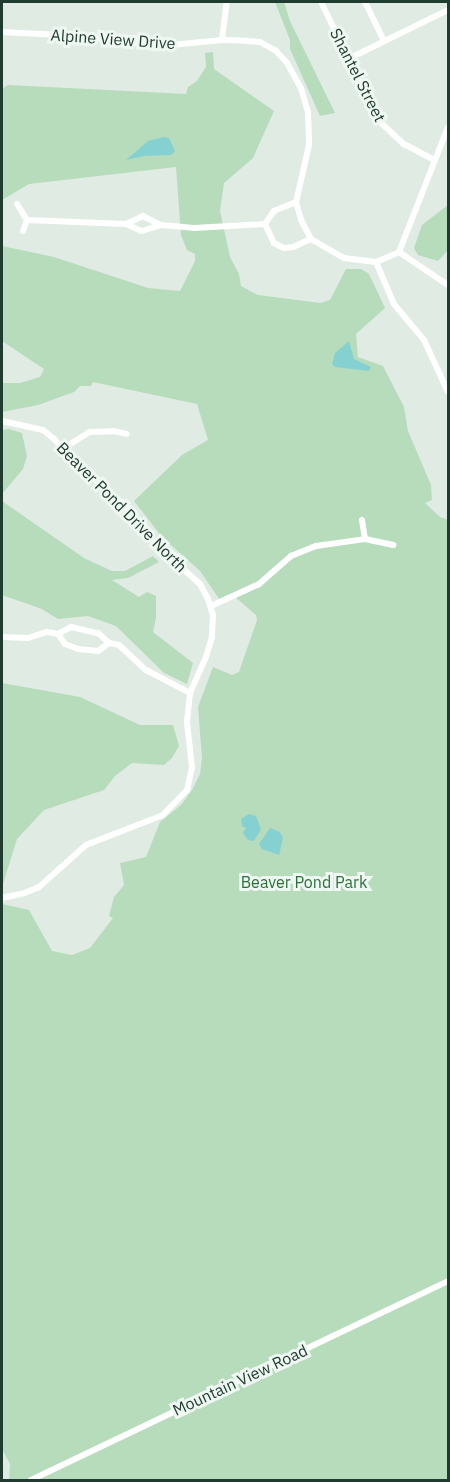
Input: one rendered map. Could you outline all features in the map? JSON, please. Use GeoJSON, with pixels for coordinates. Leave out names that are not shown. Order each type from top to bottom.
{"type":"FeatureCollection","features":[{"type":"Feature","properties":{"kind":"street"},"geometry":{"type":"LineString","coordinates":[[222,40],[227,2]]}},
{"type":"Feature","properties":{"kind":"street","name":"Shantel Street"},"geometry":{"type":"LineString","coordinates":[[321,2],[380,122],[404,144],[434,160]]}},
{"type":"Feature","properties":{"kind":"street"},"geometry":{"type":"LineString","coordinates":[[365,2],[384,41]]}},
{"type":"Feature","properties":{"kind":"street"},"geometry":{"type":"LineString","coordinates":[[348,59],[448,10]]}},
{"type":"Feature","properties":{"kind":"street","name":"Alpine View Drive"},"geometry":{"type":"LineString","coordinates":[[2,32],[82,36],[162,46],[222,40],[260,42],[276,51],[288,63],[301,88],[308,112],[309,145],[296,202]]}},
{"type":"Feature","properties":{"kind":"street"},"geometry":{"type":"LineString","coordinates":[[265,224],[274,211],[296,202],[301,220],[311,239],[344,258],[376,262],[399,252],[448,127]]}},
{"type":"Feature","properties":{"kind":"street"},"geometry":{"type":"LineString","coordinates":[[17,204],[27,220]]}},
{"type":"Feature","properties":{"kind":"street"},"geometry":{"type":"LineString","coordinates":[[126,224],[143,216],[160,225],[194,228],[265,224]]}},
{"type":"Feature","properties":{"kind":"street"},"geometry":{"type":"LineString","coordinates":[[27,220],[126,224],[142,231],[160,225]]}},
{"type":"Feature","properties":{"kind":"street"},"geometry":{"type":"LineString","coordinates":[[23,231],[27,220]]}},
{"type":"Feature","properties":{"kind":"street"},"geometry":{"type":"LineString","coordinates":[[265,224],[274,243],[284,248],[300,245],[311,239]]}},
{"type":"Feature","properties":{"kind":"street"},"geometry":{"type":"LineString","coordinates":[[399,252],[448,285]]}},
{"type":"Feature","properties":{"kind":"street"},"geometry":{"type":"LineString","coordinates":[[376,262],[394,304],[424,340],[448,392]]}},
{"type":"Feature","properties":{"kind":"street","name":"Beaver Pond Drive North"},"geometry":{"type":"LineString","coordinates":[[2,421],[43,430],[64,448],[87,473],[125,504],[153,542],[200,584],[211,606],[212,637],[190,693],[187,723],[192,767],[187,790],[171,809],[150,821],[86,845],[39,887],[2,898]]}},
{"type":"Feature","properties":{"kind":"street"},"geometry":{"type":"LineString","coordinates":[[64,448],[90,432],[113,431],[127,434]]}},
{"type":"Feature","properties":{"kind":"street"},"geometry":{"type":"LineString","coordinates":[[362,520],[365,539]]}},
{"type":"Feature","properties":{"kind":"street"},"geometry":{"type":"LineString","coordinates":[[211,606],[242,594],[274,574],[291,556],[321,544],[365,539],[393,545]]}},
{"type":"Feature","properties":{"kind":"street"},"geometry":{"type":"LineString","coordinates":[[2,638],[28,638],[47,632],[58,634],[71,627],[98,633],[109,643],[118,645],[146,670],[190,693]]}},
{"type":"Feature","properties":{"kind":"street"},"geometry":{"type":"LineString","coordinates":[[58,634],[65,644],[78,649],[98,651],[109,643]]}},
{"type":"Feature","properties":{"kind":"street","name":"Mountain View Road"},"geometry":{"type":"LineString","coordinates":[[31,1480],[448,1281]]}},
{"type":"Feature","properties":{"kind":"green space"},"geometry":{"type":"Polygon","coordinates":[[[275,2],[284,2],[290,21],[335,113],[320,116],[290,49],[290,40],[275,2]]]}},
{"type":"Feature","properties":{"kind":"green space","name":"Beaver Pond Park"},"geometry":{"type":"Polygon","coordinates":[[[213,52],[214,69],[274,111],[253,158],[224,183],[220,211],[230,257],[239,274],[241,286],[258,295],[320,303],[330,300],[346,269],[361,269],[369,274],[385,308],[356,334],[358,357],[383,366],[404,407],[408,431],[431,485],[432,500],[425,503],[440,517],[448,520],[448,1480],[9,1480],[10,1464],[2,1449],[2,904],[29,910],[52,951],[72,955],[90,948],[113,918],[109,916],[114,897],[124,885],[120,863],[146,857],[160,822],[181,805],[192,790],[200,774],[202,758],[198,707],[213,667],[232,675],[239,672],[257,620],[256,615],[234,596],[220,600],[200,571],[162,537],[134,501],[182,455],[208,440],[197,404],[93,382],[91,386],[80,386],[74,392],[38,405],[2,412],[2,383],[20,383],[40,377],[44,369],[2,341],[2,246],[54,257],[148,288],[180,291],[195,261],[195,254],[187,250],[181,235],[176,167],[29,184],[2,200],[2,89],[8,85],[186,94],[188,87],[197,81],[206,67],[205,53],[213,52]]]}},
{"type":"Feature","properties":{"kind":"green space"},"geometry":{"type":"Polygon","coordinates":[[[448,205],[448,250],[438,261],[418,255],[414,248],[422,225],[448,205]]]}},
{"type":"Feature","properties":{"kind":"green space"},"geometry":{"type":"Polygon","coordinates":[[[9,429],[22,433],[27,456],[23,469],[2,494],[2,430],[9,429]]]}},
{"type":"Feature","properties":{"kind":"green space"},"geometry":{"type":"Polygon","coordinates":[[[2,501],[84,558],[112,571],[125,571],[153,556],[159,562],[128,578],[112,580],[139,597],[147,592],[156,596],[156,618],[153,632],[193,663],[187,684],[164,673],[116,626],[88,616],[58,619],[42,609],[2,595],[2,501]]]}},
{"type":"Feature","properties":{"kind":"green space"},"geometry":{"type":"Polygon","coordinates":[[[2,683],[80,697],[140,725],[173,725],[179,746],[172,758],[164,765],[132,763],[115,776],[104,790],[44,810],[17,839],[2,887],[2,683]]]}},
{"type":"Feature","properties":{"kind":"water"},"geometry":{"type":"Polygon","coordinates":[[[169,138],[175,151],[171,155],[144,156],[126,160],[148,141],[169,138]]]}},
{"type":"Feature","properties":{"kind":"water"},"geometry":{"type":"Polygon","coordinates":[[[349,341],[354,359],[371,367],[369,371],[335,367],[332,364],[335,353],[349,341]]]}},
{"type":"Feature","properties":{"kind":"water"},"geometry":{"type":"Polygon","coordinates":[[[249,814],[256,816],[261,829],[254,841],[248,840],[243,833],[246,828],[242,826],[241,819],[249,814]]]}},
{"type":"Feature","properties":{"kind":"water"},"geometry":{"type":"Polygon","coordinates":[[[270,828],[280,832],[283,838],[279,855],[262,849],[259,844],[270,828]]]}}]}
